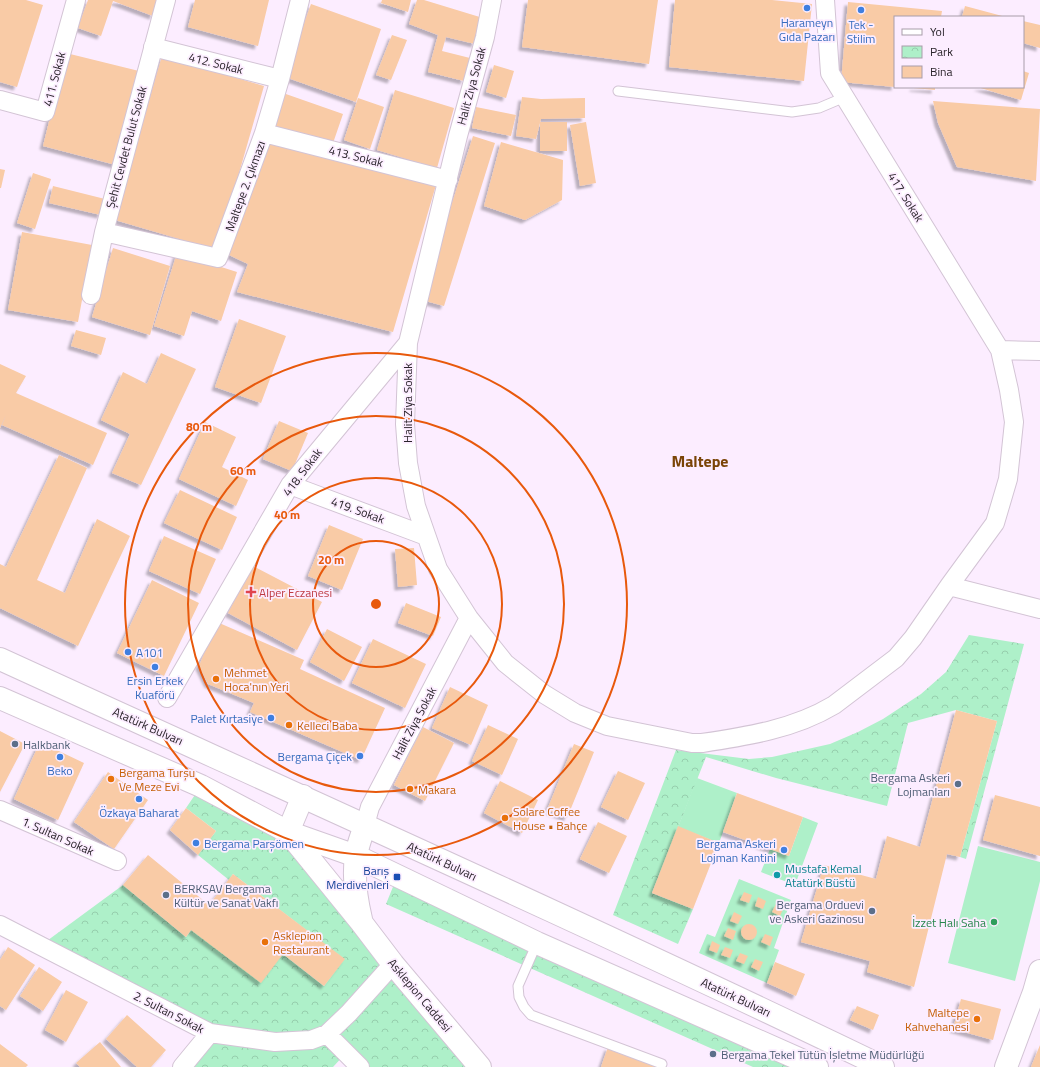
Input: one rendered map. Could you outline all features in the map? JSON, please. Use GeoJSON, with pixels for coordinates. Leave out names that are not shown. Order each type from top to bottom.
{"type":"FeatureCollection","features":[{"type":"Feature","properties":{"kind":"main road","name":"Atatürk Bulvarı"},"geometry":{"type":"LineString","coordinates":[[0,659],[365,824],[759,1007],[882,1067]]}},
{"type":"Feature","properties":{"kind":"main road"},"geometry":{"type":"LineString","coordinates":[[0,698],[201,786],[288,832],[356,856],[537,943],[817,1067]]}},
{"type":"Feature","properties":{"kind":"main road"},"geometry":{"type":"LineString","coordinates":[[288,832],[303,796]]}},
{"type":"Feature","properties":{"kind":"main road","name":"Asklepion Caddesi"},"geometry":{"type":"LineString","coordinates":[[361,922],[354,883],[356,856],[365,824]]}},
{"type":"Feature","properties":{"kind":"main road","name":"Asklepion Caddesi"},"geometry":{"type":"LineString","coordinates":[[288,832],[393,964],[480,1067]]}},
{"type":"Feature","properties":{"kind":"main road"},"geometry":{"type":"LineString","coordinates":[[1006,1067],[1037,993],[1040,971]]}},
{"type":"Feature","properties":{"kind":"street","name":"411. Sokak"},"geometry":{"type":"LineString","coordinates":[[0,100],[45,112],[76,0]]}},
{"type":"Feature","properties":{"kind":"street","name":"Şehit Cevdet Bulut Sokak"},"geometry":{"type":"LineString","coordinates":[[92,295],[104,232],[166,0]]}},
{"type":"Feature","properties":{"kind":"street","name":"Maltepe 2. Çıkmazı"},"geometry":{"type":"LineString","coordinates":[[104,232],[218,258],[264,132],[280,79],[300,0]]}},
{"type":"Feature","properties":{"kind":"street","name":"Halit Ziya Sokak"},"geometry":{"type":"LineString","coordinates":[[365,824],[370,807],[469,618],[438,569],[416,506],[408,463],[405,424],[408,343],[492,0]]}},
{"type":"Feature","properties":{"kind":"street","name":"417. Sokak"},"geometry":{"type":"LineString","coordinates":[[469,618],[505,663],[544,694],[575,713],[606,726],[692,743],[702,743],[774,730],[799,722],[825,711],[896,658],[913,638],[995,522],[1008,479],[1014,422],[1000,350],[830,73],[825,0]]}},
{"type":"Feature","properties":{"kind":"street","name":"412. Sokak"},"geometry":{"type":"LineString","coordinates":[[153,47],[280,79]]}},
{"type":"Feature","properties":{"kind":"street","name":"413. Sokak"},"geometry":{"type":"LineString","coordinates":[[264,132],[448,180]]}},
{"type":"Feature","properties":{"kind":"street","name":"418. Sokak"},"geometry":{"type":"LineString","coordinates":[[167,698],[290,485],[408,343]]}},
{"type":"Feature","properties":{"kind":"street"},"geometry":{"type":"LineString","coordinates":[[1000,350],[1040,351]]}},
{"type":"Feature","properties":{"kind":"street","name":"419. Sokak"},"geometry":{"type":"LineString","coordinates":[[290,485],[426,536]]}},
{"type":"Feature","properties":{"kind":"street"},"geometry":{"type":"LineString","coordinates":[[949,586],[1040,609]]}},
{"type":"Feature","properties":{"kind":"street","name":"1. Sultan Sokak"},"geometry":{"type":"LineString","coordinates":[[0,810],[117,862]]}},
{"type":"Feature","properties":{"kind":"street","name":"2. Sultan Sokak"},"geometry":{"type":"LineString","coordinates":[[0,925],[210,1033],[275,1042],[311,1040],[327,1034],[349,1013],[393,964]]}},
{"type":"Feature","properties":{"kind":"street"},"geometry":{"type":"LineString","coordinates":[[182,1067],[210,1033]]}},
{"type":"Feature","properties":{"kind":"street"},"geometry":{"type":"LineString","coordinates":[[327,1034],[360,1067]]}},
{"type":"Feature","properties":{"kind":"lane"},"geometry":{"type":"LineString","coordinates":[[618,91],[792,112],[819,108],[845,97]]}},
{"type":"Feature","properties":{"kind":"lane"},"geometry":{"type":"LineString","coordinates":[[537,943],[518,986],[519,997],[524,1007],[531,1014],[662,1064]]}},
{"type":"Feature","properties":{"kind":"green space"},"geometry":{"type":"Polygon","coordinates":[[[969,635],[1024,644],[966,859],[960,857],[997,721],[956,710],[908,723],[887,806],[776,778],[706,757],[652,893],[693,909],[678,944],[613,915],[676,750],[749,759],[772,757],[830,744],[883,719],[921,694],[946,672],[969,635]]]}},
{"type":"Feature","properties":{"kind":"green space"},"geometry":{"type":"Polygon","coordinates":[[[697,778],[737,793],[719,843],[678,827],[697,778]]]}},
{"type":"Feature","properties":{"kind":"green space"},"geometry":{"type":"Polygon","coordinates":[[[201,786],[288,832],[480,1067],[360,1067],[346,1053],[333,1067],[182,1067],[209,1033],[40,946],[123,885],[186,937],[191,930],[283,954],[324,986],[344,959],[233,874],[229,880],[198,855],[216,831],[186,808],[201,786]]]}},
{"type":"Feature","properties":{"kind":"green space"},"geometry":{"type":"Polygon","coordinates":[[[803,817],[818,823],[795,885],[761,872],[770,849],[789,856],[803,817]]]}},
{"type":"Feature","properties":{"kind":"green space","name":"İzzet Halı Saha"},"geometry":{"type":"Polygon","coordinates":[[[978,846],[1040,862],[1040,881],[1015,981],[948,963],[978,846]]]}},
{"type":"Feature","properties":{"kind":"green space"},"geometry":{"type":"Polygon","coordinates":[[[397,877],[817,1067],[753,1067],[386,904],[397,877]]]}},
{"type":"Feature","properties":{"kind":"green space"},"geometry":{"type":"Polygon","coordinates":[[[739,879],[791,900],[774,948],[779,950],[767,983],[699,953],[707,934],[715,937],[739,879]]]}},
{"type":"Feature","properties":{"kind":"building"},"geometry":{"type":"Polygon","coordinates":[[[0,0],[26,0],[43,5],[17,87],[0,82],[0,0]]]}},
{"type":"Feature","properties":{"kind":"building"},"geometry":{"type":"Polygon","coordinates":[[[88,0],[159,0],[153,16],[113,1],[101,36],[78,28],[88,0]]]}},
{"type":"Feature","properties":{"kind":"building"},"geometry":{"type":"Polygon","coordinates":[[[195,0],[269,0],[258,46],[188,27],[195,0]]]}},
{"type":"Feature","properties":{"kind":"building"},"geometry":{"type":"Polygon","coordinates":[[[382,0],[411,0],[408,12],[381,3],[382,0]]]}},
{"type":"Feature","properties":{"kind":"building"},"geometry":{"type":"Polygon","coordinates":[[[417,0],[424,0],[483,18],[475,44],[446,37],[442,51],[470,58],[464,81],[428,72],[438,35],[409,24],[417,0]]]}},
{"type":"Feature","properties":{"kind":"building"},"geometry":{"type":"Polygon","coordinates":[[[528,0],[658,0],[649,64],[522,47],[528,0]]]}},
{"type":"Feature","properties":{"kind":"building"},"geometry":{"type":"Polygon","coordinates":[[[675,0],[772,0],[812,4],[804,81],[669,67],[675,0]]]}},
{"type":"Feature","properties":{"kind":"building"},"geometry":{"type":"Polygon","coordinates":[[[848,2],[942,11],[941,16],[894,16],[894,87],[841,82],[848,2]]]}},
{"type":"Feature","properties":{"kind":"building"},"geometry":{"type":"Polygon","coordinates":[[[311,4],[381,29],[356,102],[285,77],[311,4]]]}},
{"type":"Feature","properties":{"kind":"building"},"geometry":{"type":"Polygon","coordinates":[[[965,6],[1002,16],[962,16],[965,6]]]}},
{"type":"Feature","properties":{"kind":"building"},"geometry":{"type":"Polygon","coordinates":[[[1024,21],[1040,25],[1040,48],[1024,43],[1024,21]]]}},
{"type":"Feature","properties":{"kind":"building"},"geometry":{"type":"Polygon","coordinates":[[[392,35],[407,40],[391,80],[376,75],[392,35]]]}},
{"type":"Feature","properties":{"kind":"building"},"geometry":{"type":"Polygon","coordinates":[[[66,53],[139,71],[116,165],[43,146],[66,53]]]}},
{"type":"Feature","properties":{"kind":"building"},"geometry":{"type":"Polygon","coordinates":[[[162,56],[264,86],[217,250],[115,220],[162,56]]]}},
{"type":"Feature","properties":{"kind":"building"},"geometry":{"type":"Polygon","coordinates":[[[494,65],[514,71],[506,98],[486,92],[494,65]]]}},
{"type":"Feature","properties":{"kind":"building"},"geometry":{"type":"Polygon","coordinates":[[[1024,71],[1029,73],[1021,100],[980,88],[1024,88],[1024,71]]]}},
{"type":"Feature","properties":{"kind":"building"},"geometry":{"type":"Polygon","coordinates":[[[913,88],[935,88],[935,90],[913,88]]]}},
{"type":"Feature","properties":{"kind":"building"},"geometry":{"type":"Polygon","coordinates":[[[395,90],[454,108],[437,168],[377,150],[395,90]]]}},
{"type":"Feature","properties":{"kind":"building"},"geometry":{"type":"Polygon","coordinates":[[[283,93],[343,114],[332,146],[272,125],[283,93]]]}},
{"type":"Feature","properties":{"kind":"building"},"geometry":{"type":"Polygon","coordinates":[[[522,97],[541,99],[585,98],[585,118],[541,119],[536,139],[516,136],[522,97]]]}},
{"type":"Feature","properties":{"kind":"building"},"geometry":{"type":"Polygon","coordinates":[[[358,98],[384,107],[370,149],[344,140],[358,98]]]}},
{"type":"Feature","properties":{"kind":"building"},"geometry":{"type":"Polygon","coordinates":[[[933,101],[1040,109],[1036,181],[957,167],[938,123],[933,101]]]}},
{"type":"Feature","properties":{"kind":"building"},"geometry":{"type":"Polygon","coordinates":[[[476,107],[516,115],[511,136],[472,128],[476,107]]]}},
{"type":"Feature","properties":{"kind":"building"},"geometry":{"type":"Polygon","coordinates":[[[540,122],[567,122],[567,151],[540,151],[540,122]]]}},
{"type":"Feature","properties":{"kind":"building"},"geometry":{"type":"Polygon","coordinates":[[[586,122],[596,183],[580,186],[570,125],[586,122]]]}},
{"type":"Feature","properties":{"kind":"building"},"geometry":{"type":"Polygon","coordinates":[[[473,136],[495,143],[444,306],[422,300],[473,136]]]}},
{"type":"Feature","properties":{"kind":"building"},"geometry":{"type":"Polygon","coordinates":[[[269,140],[436,185],[393,332],[237,292],[248,264],[227,254],[269,140]]]}},
{"type":"Feature","properties":{"kind":"building"},"geometry":{"type":"Polygon","coordinates":[[[501,142],[563,160],[562,200],[525,220],[484,206],[501,142]]]}},
{"type":"Feature","properties":{"kind":"building"},"geometry":{"type":"Polygon","coordinates":[[[0,169],[5,170],[1,188],[0,188],[0,169]]]}},
{"type":"Feature","properties":{"kind":"building"},"geometry":{"type":"Polygon","coordinates":[[[33,173],[51,179],[35,229],[17,223],[33,173]]]}},
{"type":"Feature","properties":{"kind":"building"},"geometry":{"type":"Polygon","coordinates":[[[53,186],[105,199],[101,215],[49,203],[53,186]]]}},
{"type":"Feature","properties":{"kind":"building"},"geometry":{"type":"Polygon","coordinates":[[[22,232],[92,245],[78,322],[8,310],[22,232]]]}},
{"type":"Feature","properties":{"kind":"building"},"geometry":{"type":"Polygon","coordinates":[[[113,248],[170,266],[150,335],[92,317],[113,248]]]}},
{"type":"Feature","properties":{"kind":"building"},"geometry":{"type":"Polygon","coordinates":[[[177,253],[237,272],[221,321],[192,311],[184,336],[154,326],[177,253]]]}},
{"type":"Feature","properties":{"kind":"building"},"geometry":{"type":"Polygon","coordinates":[[[239,319],[286,336],[261,403],[215,387],[239,319]]]}},
{"type":"Feature","properties":{"kind":"building"},"geometry":{"type":"Polygon","coordinates":[[[76,330],[106,338],[101,355],[71,346],[76,330]]]}},
{"type":"Feature","properties":{"kind":"building"},"geometry":{"type":"Polygon","coordinates":[[[161,353],[196,369],[141,485],[112,473],[130,434],[101,420],[123,372],[147,384],[161,353]]]}},
{"type":"Feature","properties":{"kind":"building"},"geometry":{"type":"Polygon","coordinates":[[[0,364],[26,376],[16,393],[107,433],[93,465],[2,425],[6,415],[0,428],[0,364]]]}},
{"type":"Feature","properties":{"kind":"building"},"geometry":{"type":"Polygon","coordinates":[[[279,421],[308,433],[292,471],[263,459],[279,421]]]}},
{"type":"Feature","properties":{"kind":"building"},"geometry":{"type":"Polygon","coordinates":[[[205,422],[236,437],[222,467],[248,480],[236,506],[179,479],[205,422]]]}},
{"type":"Feature","properties":{"kind":"building"},"geometry":{"type":"Polygon","coordinates":[[[59,455],[87,468],[37,580],[65,593],[97,519],[130,536],[78,646],[0,608],[0,564],[6,567],[59,455]]]}},
{"type":"Feature","properties":{"kind":"building"},"geometry":{"type":"Polygon","coordinates":[[[180,490],[237,517],[222,550],[164,523],[180,490]]]}},
{"type":"Feature","properties":{"kind":"building"},"geometry":{"type":"Polygon","coordinates":[[[329,525],[363,539],[342,590],[308,576],[329,525]]]}},
{"type":"Feature","properties":{"kind":"building"},"geometry":{"type":"Polygon","coordinates":[[[164,536],[216,559],[200,594],[149,571],[164,536]]]}},
{"type":"Feature","properties":{"kind":"building"},"geometry":{"type":"Polygon","coordinates":[[[414,548],[417,585],[398,587],[395,549],[414,548]]]}},
{"type":"Feature","properties":{"kind":"building"},"geometry":{"type":"Polygon","coordinates":[[[253,566],[322,602],[297,650],[228,613],[253,566]]]}},
{"type":"Feature","properties":{"kind":"building"},"geometry":{"type":"Polygon","coordinates":[[[152,580],[199,603],[164,676],[117,653],[152,580]]]}},
{"type":"Feature","properties":{"kind":"building"},"geometry":{"type":"Polygon","coordinates":[[[406,603],[441,617],[433,636],[398,623],[406,603]]]}},
{"type":"Feature","properties":{"kind":"building"},"geometry":{"type":"Polygon","coordinates":[[[217,622],[304,660],[300,669],[385,708],[361,760],[250,712],[254,703],[208,684],[199,666],[217,622]]]}},
{"type":"Feature","properties":{"kind":"building"},"geometry":{"type":"Polygon","coordinates":[[[327,629],[362,647],[344,681],[310,662],[327,629]]]}},
{"type":"Feature","properties":{"kind":"building"},"geometry":{"type":"Polygon","coordinates":[[[373,639],[426,664],[405,708],[352,683],[373,639]]]}},
{"type":"Feature","properties":{"kind":"building"},"geometry":{"type":"Polygon","coordinates":[[[450,687],[488,705],[471,745],[432,728],[450,687]]]}},
{"type":"Feature","properties":{"kind":"building","name":"Bergama Orduevi ve Askeri Gazinosu"},"geometry":{"type":"Polygon","coordinates":[[[956,710],[997,721],[960,857],[947,854],[914,987],[867,972],[870,961],[801,942],[824,865],[876,879],[887,836],[920,847],[956,710]]]}},
{"type":"Feature","properties":{"kind":"building"},"geometry":{"type":"Polygon","coordinates":[[[488,725],[518,739],[502,775],[472,761],[488,725]]]}},
{"type":"Feature","properties":{"kind":"building"},"geometry":{"type":"Polygon","coordinates":[[[423,727],[454,743],[425,801],[394,785],[423,727]]]}},
{"type":"Feature","properties":{"kind":"building"},"geometry":{"type":"Polygon","coordinates":[[[0,731],[25,744],[0,792],[0,731]]]}},
{"type":"Feature","properties":{"kind":"building"},"geometry":{"type":"Polygon","coordinates":[[[40,742],[84,763],[58,820],[14,799],[40,742]]]}},
{"type":"Feature","properties":{"kind":"building"},"geometry":{"type":"Polygon","coordinates":[[[574,744],[594,752],[567,818],[547,810],[574,744]]]}},
{"type":"Feature","properties":{"kind":"building"},"geometry":{"type":"Polygon","coordinates":[[[618,771],[645,783],[628,820],[601,807],[618,771]]]}},
{"type":"Feature","properties":{"kind":"building"},"geometry":{"type":"Polygon","coordinates":[[[108,772],[148,800],[114,849],[74,822],[108,772]]]}},
{"type":"Feature","properties":{"kind":"building"},"geometry":{"type":"Polygon","coordinates":[[[500,781],[538,800],[522,833],[484,813],[500,781]]]}},
{"type":"Feature","properties":{"kind":"building"},"geometry":{"type":"Polygon","coordinates":[[[737,793],[803,817],[789,856],[723,832],[737,793]]]}},
{"type":"Feature","properties":{"kind":"building"},"geometry":{"type":"Polygon","coordinates":[[[995,795],[1040,807],[1040,856],[983,840],[995,795]]]}},
{"type":"Feature","properties":{"kind":"building","name":"Bergama Parşömen"},"geometry":{"type":"Polygon","coordinates":[[[186,808],[216,831],[198,855],[170,830],[186,808]]]}},
{"type":"Feature","properties":{"kind":"building"},"geometry":{"type":"Polygon","coordinates":[[[598,822],[627,836],[609,873],[580,859],[598,822]]]}},
{"type":"Feature","properties":{"kind":"building"},"geometry":{"type":"Polygon","coordinates":[[[678,826],[719,843],[693,909],[652,893],[678,826]]]}},
{"type":"Feature","properties":{"kind":"building","name":"Asklepion Restaurant"},"geometry":{"type":"Polygon","coordinates":[[[148,855],[209,905],[233,874],[345,959],[324,986],[283,954],[261,983],[191,930],[186,937],[123,885],[148,855]]]}},
{"type":"Feature","properties":{"kind":"building"},"geometry":{"type":"Polygon","coordinates":[[[744,892],[752,895],[749,903],[740,900],[744,892]]]}},
{"type":"Feature","properties":{"kind":"building"},"geometry":{"type":"Polygon","coordinates":[[[758,897],[766,901],[763,909],[755,906],[758,897]]]}},
{"type":"Feature","properties":{"kind":"building"},"geometry":{"type":"Polygon","coordinates":[[[776,904],[784,907],[780,916],[772,912],[776,904]]]}},
{"type":"Feature","properties":{"kind":"building"},"geometry":{"type":"Polygon","coordinates":[[[734,912],[742,916],[738,924],[730,921],[734,912]]]}},
{"type":"Feature","properties":{"kind":"building"},"geometry":{"type":"Polygon","coordinates":[[[749,924],[756,929],[757,932],[752,939],[749,940],[742,935],[741,932],[746,925],[749,924]]]}},
{"type":"Feature","properties":{"kind":"building"},"geometry":{"type":"Polygon","coordinates":[[[728,928],[736,931],[733,940],[724,936],[728,928]]]}},
{"type":"Feature","properties":{"kind":"building"},"geometry":{"type":"Polygon","coordinates":[[[765,934],[773,937],[770,946],[761,942],[765,934]]]}},
{"type":"Feature","properties":{"kind":"building"},"geometry":{"type":"Polygon","coordinates":[[[712,941],[720,945],[717,953],[709,950],[712,941]]]}},
{"type":"Feature","properties":{"kind":"building"},"geometry":{"type":"Polygon","coordinates":[[[8,947],[35,965],[6,1010],[0,1006],[0,960],[8,947]]]}},
{"type":"Feature","properties":{"kind":"building"},"geometry":{"type":"Polygon","coordinates":[[[725,947],[733,950],[730,958],[721,955],[725,947]]]}},
{"type":"Feature","properties":{"kind":"building"},"geometry":{"type":"Polygon","coordinates":[[[740,953],[748,956],[744,964],[736,961],[740,953]]]}},
{"type":"Feature","properties":{"kind":"building"},"geometry":{"type":"Polygon","coordinates":[[[755,959],[763,962],[759,971],[751,967],[755,959]]]}},
{"type":"Feature","properties":{"kind":"building"},"geometry":{"type":"Polygon","coordinates":[[[775,962],[805,974],[796,996],[767,983],[775,962]]]}},
{"type":"Feature","properties":{"kind":"building"},"geometry":{"type":"Polygon","coordinates":[[[39,967],[62,982],[43,1011],[20,996],[39,967]]]}},
{"type":"Feature","properties":{"kind":"building"},"geometry":{"type":"Polygon","coordinates":[[[66,990],[88,1002],[66,1042],[45,1030],[66,990]]]}},
{"type":"Feature","properties":{"kind":"building","name":"Maltepe Kahvehanesi"},"geometry":{"type":"Polygon","coordinates":[[[961,999],[1001,1009],[993,1040],[953,1029],[961,999]]]}},
{"type":"Feature","properties":{"kind":"building"},"geometry":{"type":"Polygon","coordinates":[[[857,1006],[879,1015],[873,1030],[850,1020],[857,1006]]]}},
{"type":"Feature","properties":{"kind":"building"},"geometry":{"type":"Polygon","coordinates":[[[127,1015],[166,1050],[151,1067],[137,1067],[106,1039],[127,1015]]]}},
{"type":"Feature","properties":{"kind":"building"},"geometry":{"type":"Polygon","coordinates":[[[100,1042],[121,1067],[80,1067],[76,1063],[100,1042]]]}},
{"type":"Feature","properties":{"kind":"building"},"geometry":{"type":"Polygon","coordinates":[[[0,1044],[28,1065],[26,1067],[0,1067],[0,1044]]]}},
{"type":"Feature","properties":{"kind":"building"},"geometry":{"type":"Polygon","coordinates":[[[1040,1045],[1040,1067],[1031,1067],[1040,1045]]]}},
{"type":"Feature","properties":{"kind":"building"},"geometry":{"type":"Polygon","coordinates":[[[608,1047],[662,1067],[601,1067],[608,1047]]]}},
{"type":"Feature","properties":{"kind":"place","name":"Harameyn Gıda Pazarı"},"geometry":{"type":"Point","coordinates":[807,8]}},
{"type":"Feature","properties":{"kind":"place","name":"Tek - Stilim"},"geometry":{"type":"Point","coordinates":[861,10]}},
{"type":"Feature","properties":{"kind":"place","name":"Alper Eczanesi"},"geometry":{"type":"Point","coordinates":[251,592]}},
{"type":"Feature","properties":{"kind":"place","name":"A101"},"geometry":{"type":"Point","coordinates":[128,652]}},
{"type":"Feature","properties":{"kind":"place","name":"Ersin Erkek Kuaförü"},"geometry":{"type":"Point","coordinates":[155,667]}},
{"type":"Feature","properties":{"kind":"place","name":"Mehmet Hoca'nın Yeri"},"geometry":{"type":"Point","coordinates":[216,679]}},
{"type":"Feature","properties":{"kind":"place","name":"Palet Kırtasiye"},"geometry":{"type":"Point","coordinates":[271,718]}},
{"type":"Feature","properties":{"kind":"place","name":"Kelleci Baba"},"geometry":{"type":"Point","coordinates":[289,725]}},
{"type":"Feature","properties":{"kind":"place","name":"Halkbank"},"geometry":{"type":"Point","coordinates":[15,744]}},
{"type":"Feature","properties":{"kind":"place","name":"Bergama Çiçek"},"geometry":{"type":"Point","coordinates":[360,756]}},
{"type":"Feature","properties":{"kind":"place","name":"Beko"},"geometry":{"type":"Point","coordinates":[60,757]}},
{"type":"Feature","properties":{"kind":"place","name":"Bergama Turşu Ve Meze Evi"},"geometry":{"type":"Point","coordinates":[111,779]}},
{"type":"Feature","properties":{"kind":"place","name":"Bergama Askeri Lojmanları"},"geometry":{"type":"Point","coordinates":[958,784]}},
{"type":"Feature","properties":{"kind":"place","name":"Makara"},"geometry":{"type":"Point","coordinates":[410,789]}},
{"type":"Feature","properties":{"kind":"place","name":"Özkaya Baharat"},"geometry":{"type":"Point","coordinates":[139,799]}},
{"type":"Feature","properties":{"kind":"place","name":"Solare Coffee House • Bahçe"},"geometry":{"type":"Point","coordinates":[505,818]}},
{"type":"Feature","properties":{"kind":"place","name":"Bergama Parşömen"},"geometry":{"type":"Point","coordinates":[196,843]}},
{"type":"Feature","properties":{"kind":"place","name":"Bergama Askeri Lojman Kantini"},"geometry":{"type":"Point","coordinates":[784,850]}},
{"type":"Feature","properties":{"kind":"place","name":"Mustafa Kemal Atatürk Büstü"},"geometry":{"type":"Point","coordinates":[777,875]}},
{"type":"Feature","properties":{"kind":"place","name":"Barış Merdivenleri"},"geometry":{"type":"Point","coordinates":[397,877]}},
{"type":"Feature","properties":{"kind":"place","name":"BERKSAV Bergama Kültür ve Sanat Vakfı"},"geometry":{"type":"Point","coordinates":[166,895]}},
{"type":"Feature","properties":{"kind":"place","name":"Bergama Orduevi ve Askeri Gazinosu"},"geometry":{"type":"Point","coordinates":[872,911]}},
{"type":"Feature","properties":{"kind":"place","name":"İzzet Halı Saha"},"geometry":{"type":"Point","coordinates":[994,922]}},
{"type":"Feature","properties":{"kind":"place","name":"Asklepion Restaurant"},"geometry":{"type":"Point","coordinates":[265,942]}},
{"type":"Feature","properties":{"kind":"place","name":"Maltepe Kahvehanesi"},"geometry":{"type":"Point","coordinates":[977,1019]}},
{"type":"Feature","properties":{"kind":"place","name":"Bergama Tekel Tütün İşletme Müdürlüğü"},"geometry":{"type":"Point","coordinates":[713,1054]}},
{"type":"Feature","properties":{"kind":"district","name":"Maltepe"},"geometry":{"type":"Point","coordinates":[700,461]}}]}
